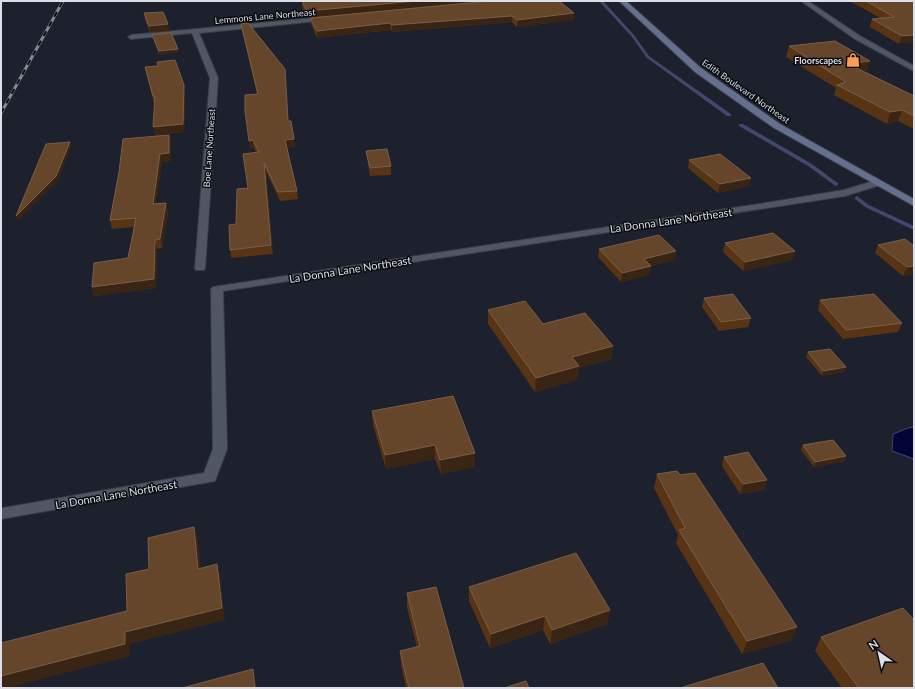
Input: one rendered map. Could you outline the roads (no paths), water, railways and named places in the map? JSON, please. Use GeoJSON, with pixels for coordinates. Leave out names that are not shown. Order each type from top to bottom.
{"type":"FeatureCollection","features":[{"type":"Feature","properties":{"kind":"street","name":"Edith Boulevard Northeast"},"geometry":{"type":"LineString","coordinates":[[622,1],[698,70],[777,126],[914,203]]}},
{"type":"Feature","properties":{"kind":"street"},"geometry":{"type":"LineString","coordinates":[[804,1],[821,14],[868,44],[914,69]]}},
{"type":"Feature","properties":{"kind":"street","name":"Lemmons Lane Northeast"},"geometry":{"type":"LineString","coordinates":[[131,37],[330,19]]}},
{"type":"Feature","properties":{"kind":"street","name":"Boe Lane Northeast"},"geometry":{"type":"LineString","coordinates":[[195,32],[214,78],[200,268]]}},
{"type":"Feature","properties":{"kind":"street","name":"La Donna Lane Northeast"},"geometry":{"type":"LineString","coordinates":[[4,514],[210,477],[220,448],[217,289],[772,205],[845,193],[877,182]]}},
{"type":"Feature","properties":{"kind":"waterway"},"geometry":{"type":"LineString","coordinates":[[601,1],[633,36],[648,57],[729,115]]}},
{"type":"Feature","properties":{"kind":"waterway"},"geometry":{"type":"LineString","coordinates":[[741,125],[810,165],[836,184]]}},
{"type":"Feature","properties":{"kind":"waterway"},"geometry":{"type":"LineString","coordinates":[[857,198],[867,206],[914,228]]}},
{"type":"Feature","properties":{"kind":"railway"},"geometry":{"type":"LineString","coordinates":[[1,113],[63,1]]}},
{"type":"Feature","properties":{"kind":"place","name":"Floorscapes"},"geometry":{"type":"Point","coordinates":[853,60]}}]}
